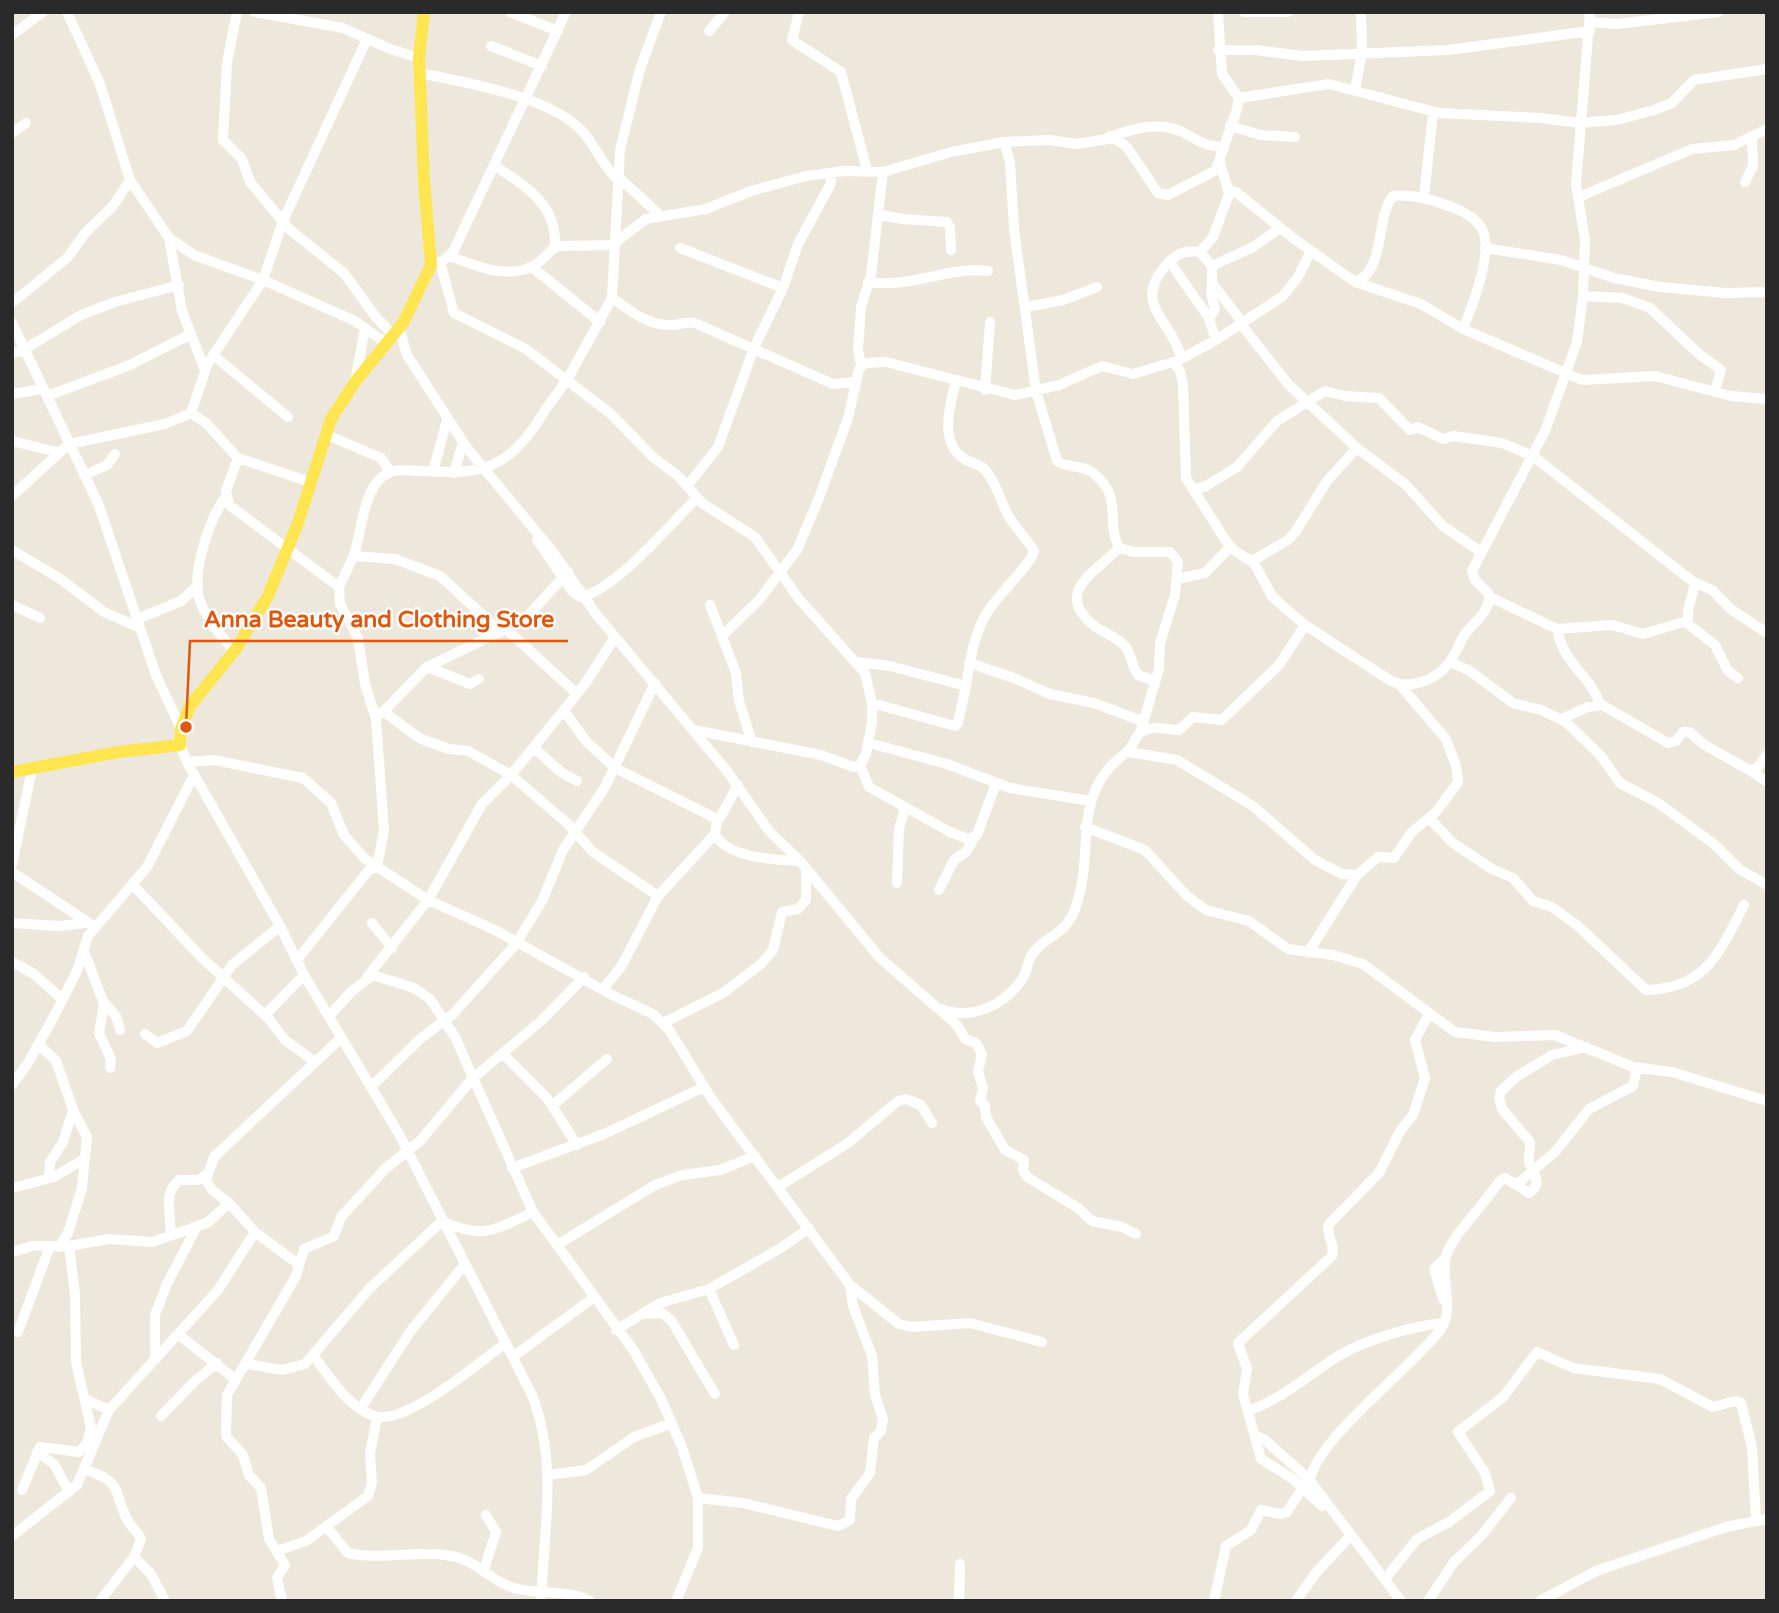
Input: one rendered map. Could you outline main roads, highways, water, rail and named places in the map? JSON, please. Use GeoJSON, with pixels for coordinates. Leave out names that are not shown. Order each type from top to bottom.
{"type":"FeatureCollection","features":[{"type":"Feature","properties":{"kind":"main road"},"geometry":{"type":"LineString","coordinates":[[12,772],[118,752],[180,745],[181,729],[197,695],[234,651],[257,617],[286,551],[325,434],[355,382],[393,335],[440,261],[424,180],[419,58],[424,12]]}},
{"type":"Feature","properties":{"kind":"place","name":"Anna Beauty and Clothing Store"},"geometry":{"type":"Point","coordinates":[186,727]}}]}
